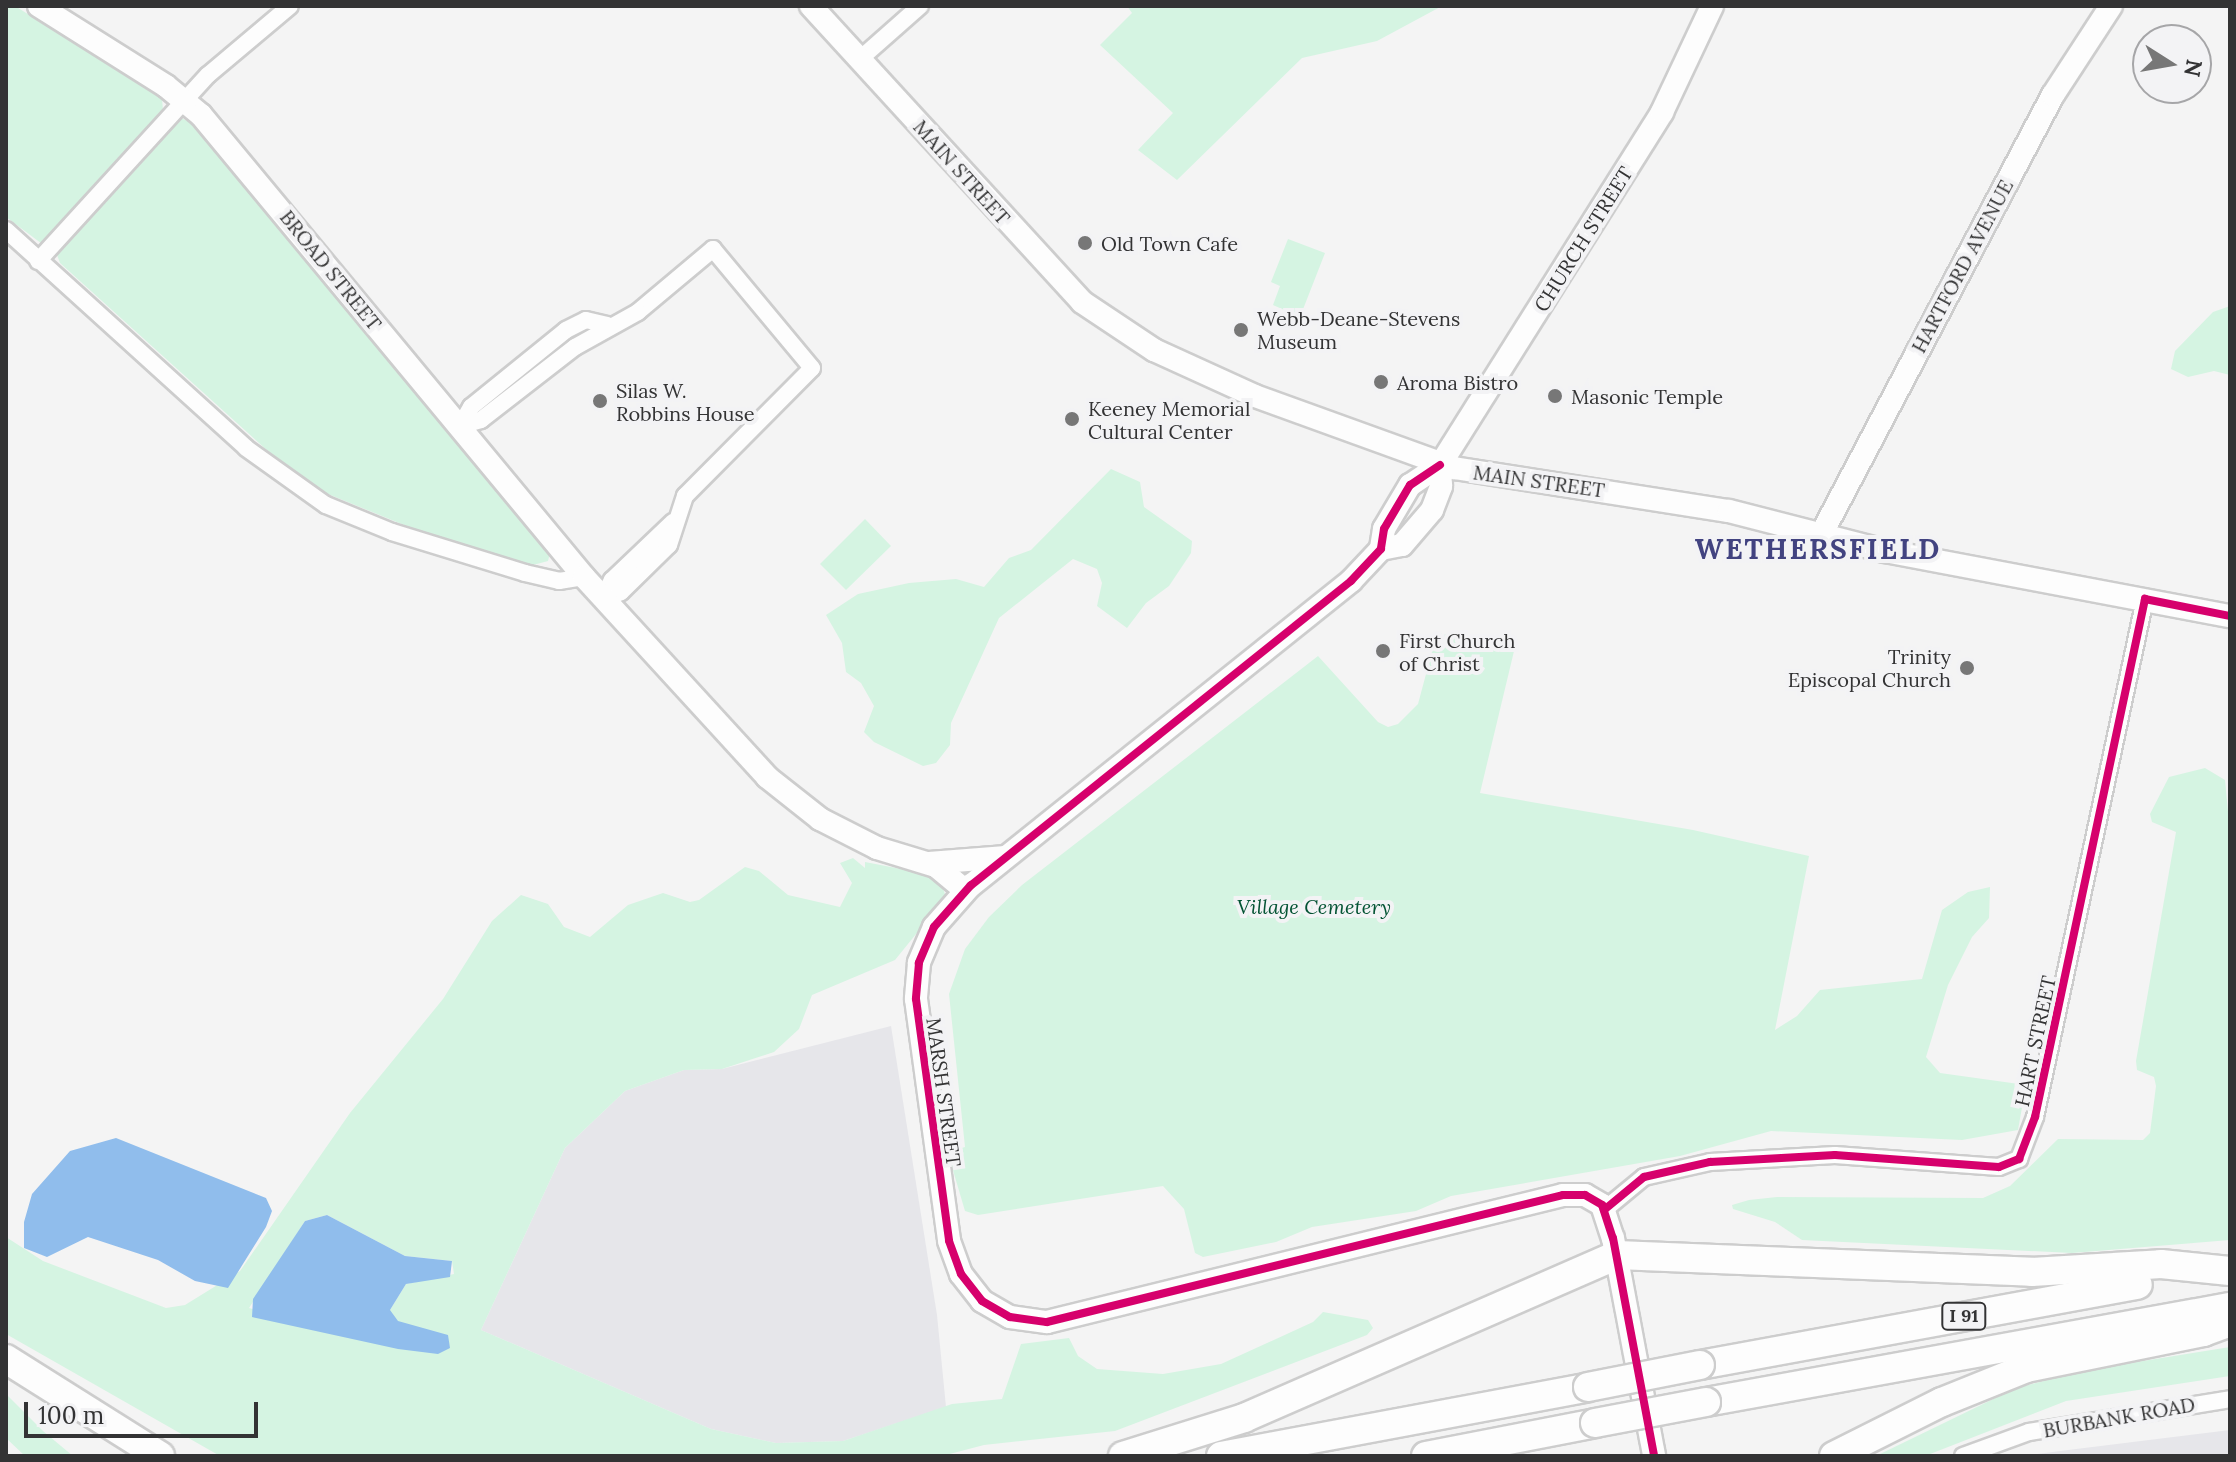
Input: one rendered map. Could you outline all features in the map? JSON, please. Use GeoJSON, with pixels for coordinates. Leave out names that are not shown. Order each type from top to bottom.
{"type":"FeatureCollection","features":[{"type":"Feature","properties":{"kind":"highway"},"geometry":{"type":"LineString","coordinates":[[1123,1456],[1258,1412],[1617,1255],[2047,1273],[2161,1264],[2230,1271]]}},
{"type":"Feature","properties":{"kind":"highway","name":"I 91"},"geometry":{"type":"LineString","coordinates":[[1221,1456],[1700,1365],[2230,1271]]}},
{"type":"Feature","properties":{"kind":"highway","name":"I 91"},"geometry":{"type":"LineString","coordinates":[[1426,1456],[2230,1307]]}},
{"type":"Feature","properties":{"kind":"highway"},"geometry":{"type":"LineString","coordinates":[[1834,1456],[2026,1368],[2230,1322]]}},
{"type":"Feature","properties":{"kind":"highway"},"geometry":{"type":"LineString","coordinates":[[6,1359],[160,1456]]}},
{"type":"Feature","properties":{"kind":"highway"},"geometry":{"type":"LineString","coordinates":[[1500,1456],[1543,1433]]}},
{"type":"Feature","properties":{"kind":"street","name":"BROAD STREET"},"geometry":{"type":"LineString","coordinates":[[39,6],[184,99],[234,151],[584,577],[793,800],[859,839],[947,873],[965,890]]}},
{"type":"Feature","properties":{"kind":"street"},"geometry":{"type":"LineString","coordinates":[[38,261],[184,99],[290,6]]}},
{"type":"Feature","properties":{"kind":"street","name":"MAIN STREET"},"geometry":{"type":"LineString","coordinates":[[811,6],[1062,284],[1103,319],[1154,350],[1264,400],[1440,465],[1701,506],[1922,559],[2230,616]]}},
{"type":"Feature","properties":{"kind":"street"},"geometry":{"type":"LineString","coordinates":[[860,59],[920,6]]}},
{"type":"Feature","properties":{"kind":"street","name":"CHURCH STREET"},"geometry":{"type":"LineString","coordinates":[[1440,465],[1662,112],[1712,6]]}},
{"type":"Feature","properties":{"kind":"street","name":"HARTFORD AVENUE"},"geometry":{"type":"LineString","coordinates":[[1822,533],[2053,95],[2111,6]]}},
{"type":"Feature","properties":{"kind":"street"},"geometry":{"type":"LineString","coordinates":[[6,230],[246,448],[326,505],[392,532],[525,573],[559,581],[584,577]]}},
{"type":"Feature","properties":{"kind":"street"},"geometry":{"type":"LineString","coordinates":[[460,426],[481,420],[607,325],[638,312],[713,249],[812,368],[695,484],[673,522],[669,545],[621,592],[603,599]]}},
{"type":"Feature","properties":{"kind":"street","name":"MARSH STREET"},"geometry":{"type":"LineString","coordinates":[[1381,549],[1385,526],[1410,485],[1440,465]]}},
{"type":"Feature","properties":{"kind":"street","name":"MARSH STREET"},"geometry":{"type":"LineString","coordinates":[[1440,465],[1441,486],[1432,510],[1402,545],[1381,549],[1269,650],[965,890],[939,919],[924,948],[917,1012],[952,1252],[974,1293],[1000,1312],[1033,1322],[1079,1317],[1563,1195],[1591,1197],[1604,1210]]}},
{"type":"Feature","properties":{"kind":"street","name":"HART STREET"},"geometry":{"type":"LineString","coordinates":[[1604,1210],[1644,1177],[1710,1162],[1835,1155],[1999,1167],[2019,1159],[2035,1117],[2145,599]]}},
{"type":"Feature","properties":{"kind":"street"},"geometry":{"type":"LineString","coordinates":[[922,862],[1007,856]]}},
{"type":"Feature","properties":{"kind":"street"},"geometry":{"type":"LineString","coordinates":[[1604,1210],[1617,1255],[1654,1456]]}},
{"type":"Feature","properties":{"kind":"street","name":"BURBANK ROAD"},"geometry":{"type":"LineString","coordinates":[[1963,1456],[2029,1432],[2230,1399]]}},
{"type":"Feature","properties":{"kind":"shaded area"},"geometry":{"type":"Polygon","coordinates":[[[891,1026],[937,1315],[946,1407],[843,1441],[776,1443],[711,1429],[481,1330],[565,1148],[625,1091],[684,1070],[722,1069],[891,1026]]]}},
{"type":"Feature","properties":{"kind":"shaded area"},"geometry":{"type":"Polygon","coordinates":[[[2230,1430],[2230,1456],[2030,1455],[2060,1451],[2230,1430]]]}},
{"type":"Feature","properties":{"kind":"green space"},"geometry":{"type":"Polygon","coordinates":[[[6,6],[15,6],[162,98],[163,111],[193,123],[207,136],[460,440],[550,553],[548,561],[533,565],[436,538],[318,490],[291,472],[60,263],[57,255],[6,217],[6,6]]]}},
{"type":"Feature","properties":{"kind":"green space"},"geometry":{"type":"Polygon","coordinates":[[[1127,6],[1442,6],[1377,41],[1302,58],[1177,180],[1138,150],[1173,113],[1100,45],[1132,13],[1127,6]]]}},
{"type":"Feature","properties":{"kind":"green space"},"geometry":{"type":"Polygon","coordinates":[[[1288,239],[1325,253],[1300,317],[1273,305],[1280,286],[1271,282],[1288,239]]]}},
{"type":"Feature","properties":{"kind":"green space"},"geometry":{"type":"Polygon","coordinates":[[[2230,306],[2230,375],[2214,371],[2188,377],[2171,369],[2175,351],[2213,312],[2230,306]]]}},
{"type":"Feature","properties":{"kind":"green space"},"geometry":{"type":"Polygon","coordinates":[[[1111,469],[1140,482],[1144,507],[1192,541],[1191,553],[1169,586],[1146,603],[1127,628],[1097,606],[1102,583],[1097,569],[1073,559],[999,618],[951,723],[950,745],[936,763],[923,766],[874,742],[864,732],[874,706],[861,683],[846,672],[842,643],[826,615],[858,594],[909,583],[956,579],[984,587],[1009,558],[1031,550],[1111,469]]]}},
{"type":"Feature","properties":{"kind":"green space"},"geometry":{"type":"Polygon","coordinates":[[[865,519],[891,546],[846,590],[820,564],[865,519]]]}},
{"type":"Feature","properties":{"kind":"green space","name":"Village Cemetery"},"geometry":{"type":"Polygon","coordinates":[[[1437,633],[1515,647],[1480,793],[1693,830],[1809,856],[1775,1030],[1797,1016],[1820,990],[1922,979],[1942,910],[1968,892],[1990,887],[1989,918],[1972,937],[1948,985],[1926,1057],[1940,1073],[2026,1085],[2018,1130],[1962,1140],[1771,1131],[1680,1156],[1451,1196],[1416,1211],[1312,1227],[1276,1242],[1203,1257],[1195,1253],[1184,1209],[1163,1186],[978,1215],[965,1211],[952,1167],[955,1150],[965,1147],[949,994],[965,949],[989,917],[1022,885],[1318,656],[1378,722],[1388,727],[1398,724],[1418,704],[1437,633]]]}},
{"type":"Feature","properties":{"kind":"green space"},"geometry":{"type":"Polygon","coordinates":[[[2205,768],[2225,780],[2230,833],[2230,1240],[2072,1253],[1802,1240],[1775,1222],[1733,1209],[1732,1205],[1749,1200],[1777,1197],[1983,1198],[2010,1186],[2058,1139],[2143,1140],[2150,1133],[2156,1086],[2154,1077],[2137,1070],[2136,1061],[2176,832],[2152,822],[2150,814],[2169,777],[2205,768]]]}},
{"type":"Feature","properties":{"kind":"green space"},"geometry":{"type":"Polygon","coordinates":[[[853,858],[865,868],[865,862],[932,875],[940,880],[946,897],[895,960],[812,995],[799,1029],[774,1052],[722,1069],[684,1070],[625,1091],[565,1148],[481,1330],[711,1429],[776,1443],[843,1441],[952,1404],[1002,1399],[1021,1344],[1069,1338],[1078,1356],[1097,1369],[1163,1374],[1221,1364],[1313,1322],[1323,1312],[1368,1320],[1373,1328],[1367,1335],[1115,1431],[984,1445],[942,1456],[220,1456],[6,1334],[6,1237],[43,1261],[166,1308],[185,1305],[240,1271],[350,1113],[443,999],[492,921],[521,895],[548,904],[564,927],[590,937],[628,905],[663,893],[690,902],[699,900],[745,867],[759,871],[788,895],[840,907],[852,883],[840,863],[853,858]],[[327,1215],[305,1221],[249,1308],[349,1336],[390,1310],[406,1284],[454,1274],[452,1261],[405,1256],[327,1215]]]}},
{"type":"Feature","properties":{"kind":"green space"},"geometry":{"type":"Polygon","coordinates":[[[2230,1347],[2230,1376],[2066,1401],[1925,1456],[1876,1456],[2016,1388],[2087,1370],[2230,1347]]]}},
{"type":"Feature","properties":{"kind":"green space"},"geometry":{"type":"Polygon","coordinates":[[[6,1394],[73,1456],[25,1456],[6,1438],[6,1394]]]}},
{"type":"Feature","properties":{"kind":"water"},"geometry":{"type":"Polygon","coordinates":[[[116,1138],[266,1198],[272,1211],[266,1227],[228,1288],[195,1281],[158,1260],[88,1237],[47,1257],[24,1248],[24,1222],[32,1194],[70,1151],[116,1138]]]}},
{"type":"Feature","properties":{"kind":"water"},"geometry":{"type":"Polygon","coordinates":[[[327,1215],[405,1256],[452,1261],[450,1277],[406,1284],[390,1310],[398,1321],[448,1335],[450,1348],[438,1354],[398,1349],[252,1317],[253,1299],[305,1221],[327,1215]]]}},
{"type":"Feature","properties":{"kind":"cycle path"},"geometry":{"type":"LineString","coordinates":[[1440,465],[1410,485],[1384,529],[1381,549],[1351,581],[971,885],[934,927],[919,963],[916,999],[949,1241],[961,1274],[982,1301],[1010,1317],[1047,1322],[1563,1195],[1585,1195],[1602,1205],[1613,1238],[1654,1456]]}},
{"type":"Feature","properties":{"kind":"cycle path"},"geometry":{"type":"LineString","coordinates":[[1604,1210],[1644,1177],[1710,1162],[1835,1155],[1999,1167],[2019,1159],[2035,1117],[2145,599],[2230,616]]}},
{"type":"Feature","properties":{"kind":"place","name":"Old Town Cafe"},"geometry":{"type":"Point","coordinates":[1085,243]}},
{"type":"Feature","properties":{"kind":"place","name":"Webb-Deane-Stevens Museum"},"geometry":{"type":"Point","coordinates":[1241,330]}},
{"type":"Feature","properties":{"kind":"place","name":"Aroma Bistro"},"geometry":{"type":"Point","coordinates":[1381,382]}},
{"type":"Feature","properties":{"kind":"place","name":"Masonic Temple"},"geometry":{"type":"Point","coordinates":[1555,396]}},
{"type":"Feature","properties":{"kind":"place","name":"Silas W. Robbins House"},"geometry":{"type":"Point","coordinates":[600,401]}},
{"type":"Feature","properties":{"kind":"place","name":"Keeney Memorial Cultural Center"},"geometry":{"type":"Point","coordinates":[1072,419]}},
{"type":"Feature","properties":{"kind":"place","name":"First Church of Christ"},"geometry":{"type":"Point","coordinates":[1383,651]}},
{"type":"Feature","properties":{"kind":"place","name":"Trinity Episcopal Church"},"geometry":{"type":"Point","coordinates":[1967,668]}},
{"type":"Feature","properties":{"kind":"district","name":"WETHERSFIELD"},"geometry":{"type":"Point","coordinates":[1818,549]}}]}
